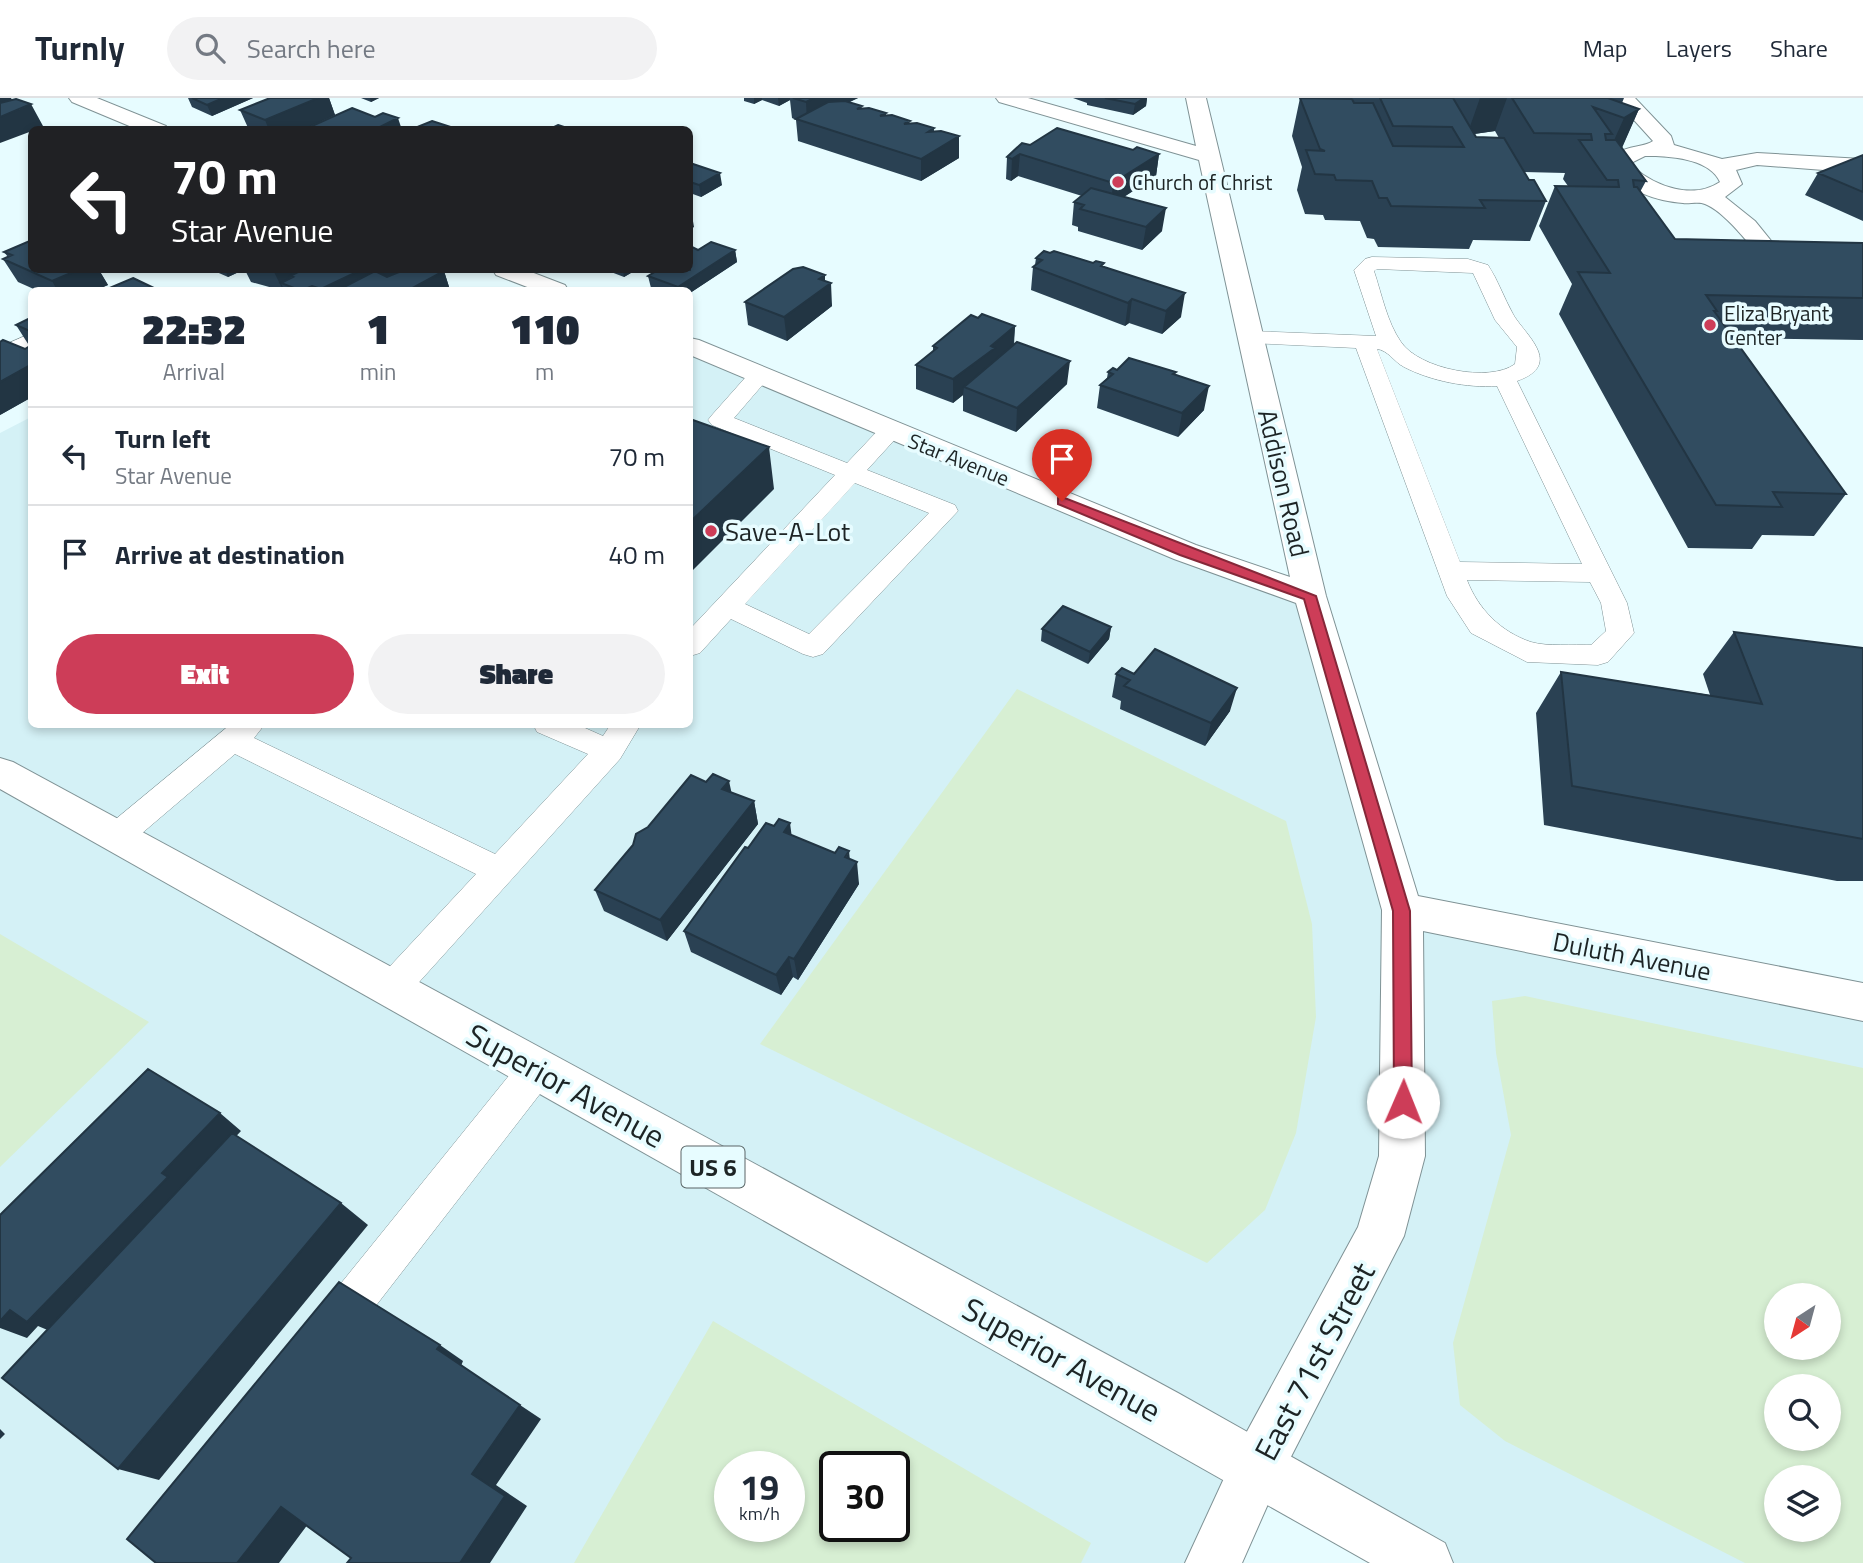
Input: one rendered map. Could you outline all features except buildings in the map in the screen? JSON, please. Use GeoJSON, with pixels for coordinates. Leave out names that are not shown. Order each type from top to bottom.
{"type":"FeatureCollection","features":[{"type":"Feature","properties":{"kind":"street"},"geometry":{"type":"LineString","coordinates":[[79,98],[149,126]]}},
{"type":"Feature","properties":{"kind":"street"},"geometry":{"type":"LineString","coordinates":[[1006,98],[1209,156]]}},
{"type":"Feature","properties":{"kind":"street","name":"Addison Road"},"geometry":{"type":"LineString","coordinates":[[1196,98],[1310,596],[1402,911],[1402,1156]]}},
{"type":"Feature","properties":{"kind":"street"},"geometry":{"type":"LineString","coordinates":[[1624,98],[1664,140],[1663,150]]}},
{"type":"Feature","properties":{"kind":"street"},"geometry":{"type":"LineString","coordinates":[[1663,150],[1685,153],[1721,166],[1730,176],[1731,184],[1724,191],[1709,196],[1666,193],[1630,178],[1622,169],[1622,160],[1630,154],[1663,150]]}},
{"type":"Feature","properties":{"kind":"street"},"geometry":{"type":"LineString","coordinates":[[1721,166],[1757,159],[1863,166]]}},
{"type":"Feature","properties":{"kind":"street"},"geometry":{"type":"LineString","coordinates":[[1709,196],[1748,226],[1778,264]]}},
{"type":"Feature","properties":{"kind":"street"},"geometry":{"type":"LineString","coordinates":[[513,273],[548,287]]}},
{"type":"Feature","properties":{"kind":"street","name":"Star Avenue"},"geometry":{"type":"LineString","coordinates":[[693,347],[1185,552],[1310,596]]}},
{"type":"Feature","properties":{"kind":"street","name":"Superior Avenue"},"geometry":{"type":"LineString","coordinates":[[0,772],[1257,1467],[1424,1563]]}},
{"type":"Feature","properties":{"kind":"street","name":"Duluth Avenue"},"geometry":{"type":"LineString","coordinates":[[1402,911],[1863,1002]]}},
{"type":"Feature","properties":{"kind":"street","name":"East 71st Street"},"geometry":{"type":"LineString","coordinates":[[1213,1563],[1257,1467],[1380,1237],[1402,1156]]}},
{"type":"Feature","properties":{"kind":"lane"},"geometry":{"type":"LineString","coordinates":[[1371,264],[1468,265],[1481,269],[1510,327],[1523,338],[1529,349],[1528,361],[1519,370],[1504,377],[1472,380],[1437,374],[1401,356],[1391,343],[1364,270],[1371,264]]}},
{"type":"Feature","properties":{"kind":"lane"},"geometry":{"type":"LineString","coordinates":[[1250,337],[1391,343]]}},
{"type":"Feature","properties":{"kind":"lane"},"geometry":{"type":"LineString","coordinates":[[0,355],[28,341]]}},
{"type":"Feature","properties":{"kind":"lane"},"geometry":{"type":"LineString","coordinates":[[1364,342],[1460,596],[1481,626],[1527,652],[1598,655],[1620,634],[1614,604],[1504,377]]}},
{"type":"Feature","properties":{"kind":"lane"},"geometry":{"type":"LineString","coordinates":[[728,607],[813,647],[946,511],[720,420],[760,375]]}},
{"type":"Feature","properties":{"kind":"lane"},"geometry":{"type":"LineString","coordinates":[[693,643],[891,430]]}},
{"type":"Feature","properties":{"kind":"lane"},"geometry":{"type":"LineString","coordinates":[[1450,571],[1599,573]]}},
{"type":"Feature","properties":{"kind":"lane"},"geometry":{"type":"LineString","coordinates":[[556,728],[608,751]]}},
{"type":"Feature","properties":{"kind":"lane"},"geometry":{"type":"LineString","coordinates":[[391,989],[608,751],[624,728]]}},
{"type":"Feature","properties":{"kind":"lane"},"geometry":{"type":"LineString","coordinates":[[116,836],[242,732],[499,871]]}},
{"type":"Feature","properties":{"kind":"lane"},"geometry":{"type":"LineString","coordinates":[[310,1356],[537,1069]]}},
{"type":"Feature","properties":{"kind":"shaded area"},"geometry":{"type":"Polygon","coordinates":[[[693,347],[1310,596],[1402,910],[1863,1002],[1863,1563],[1421,1563],[1257,1467],[1213,1563],[0,1563],[0,433],[28,419],[28,728],[693,728],[693,347]]]}},
{"type":"Feature","properties":{"kind":"green space"},"geometry":{"type":"Polygon","coordinates":[[[1017,689],[1286,821],[1312,924],[1316,1017],[1296,1133],[1265,1210],[1207,1263],[760,1044],[1017,689]]]}},
{"type":"Feature","properties":{"kind":"green space"},"geometry":{"type":"Polygon","coordinates":[[[0,934],[149,1022],[0,1167],[0,934]]]}},
{"type":"Feature","properties":{"kind":"green space"},"geometry":{"type":"Polygon","coordinates":[[[1525,996],[1863,1068],[1863,1563],[1745,1563],[1505,1441],[1460,1405],[1453,1343],[1511,1135],[1496,1053],[1492,1001],[1525,996]]]}},
{"type":"Feature","properties":{"kind":"green space"},"geometry":{"type":"Polygon","coordinates":[[[713,1321],[1091,1543],[1081,1563],[574,1563],[713,1321]]]}},
{"type":"Feature","properties":{"kind":"place","name":"Church of Christ"},"geometry":{"type":"Point","coordinates":[1118,182]}},
{"type":"Feature","properties":{"kind":"place","name":"Eliza Bryant Center"},"geometry":{"type":"Point","coordinates":[1710,325]}},
{"type":"Feature","properties":{"kind":"place","name":"Save-A-Lot"},"geometry":{"type":"Point","coordinates":[711,531]}},
{"type":"Feature","properties":{"kind":"route"},"geometry":{"type":"LineString","coordinates":[[1062,501],[1185,552],[1310,596],[1402,911],[1403,1102]]}}]}
